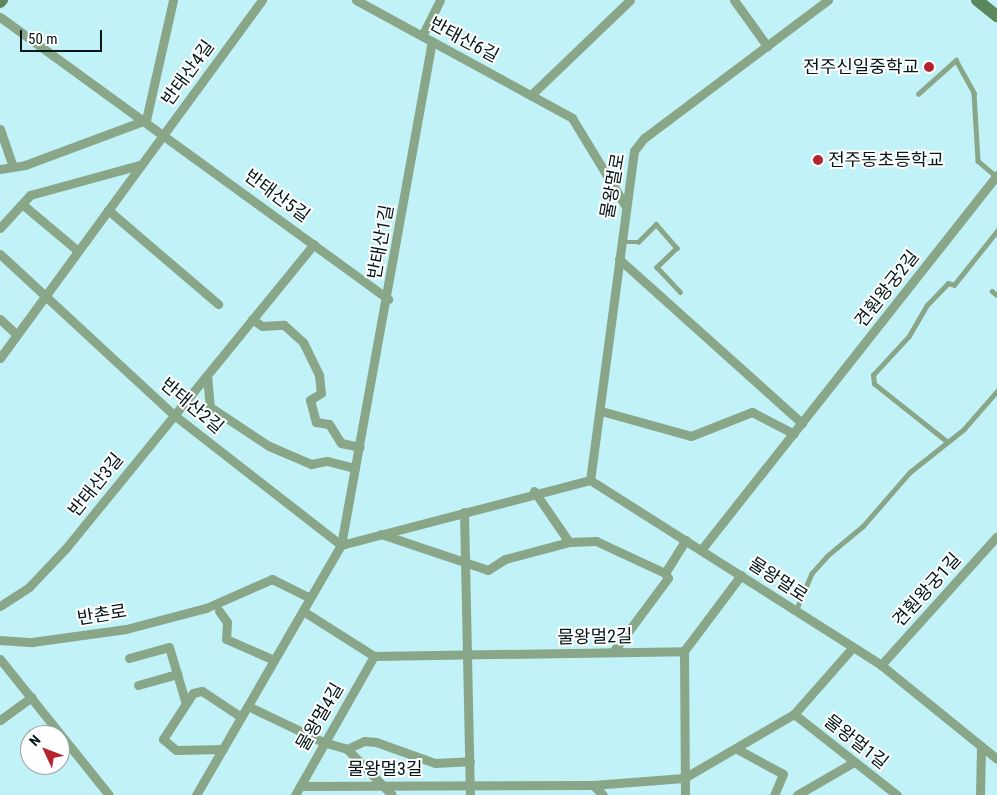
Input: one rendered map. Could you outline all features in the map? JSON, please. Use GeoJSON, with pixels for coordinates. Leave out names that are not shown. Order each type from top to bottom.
{"type":"FeatureCollection","features":[{"type":"Feature","properties":{"kind":"street"},"geometry":{"type":"LineString","coordinates":[[0,169],[13,167],[146,120],[173,0]]}},
{"type":"Feature","properties":{"kind":"street","name":"반태산4길"},"geometry":{"type":"LineString","coordinates":[[0,358],[262,0]]}},
{"type":"Feature","properties":{"kind":"street","name":"반태산6길"},"geometry":{"type":"LineString","coordinates":[[356,0],[572,118],[625,205]]}},
{"type":"Feature","properties":{"kind":"street"},"geometry":{"type":"LineString","coordinates":[[422,36],[440,0]]}},
{"type":"Feature","properties":{"kind":"street"},"geometry":{"type":"LineString","coordinates":[[532,95],[630,0]]}},
{"type":"Feature","properties":{"kind":"street"},"geometry":{"type":"LineString","coordinates":[[734,0],[767,46]]}},
{"type":"Feature","properties":{"kind":"street","name":"물왕멀로"},"geometry":{"type":"LineString","coordinates":[[828,0],[644,138],[634,151],[620,242],[601,411],[590,480],[881,665],[997,759]]}},
{"type":"Feature","properties":{"kind":"street"},"geometry":{"type":"LineString","coordinates":[[976,0],[997,15]]}},
{"type":"Feature","properties":{"kind":"street","name":"반태산5길"},"geometry":{"type":"LineString","coordinates":[[0,17],[164,133],[388,299]]}},
{"type":"Feature","properties":{"kind":"street","name":"반태산1길"},"geometry":{"type":"LineString","coordinates":[[196,795],[341,545],[388,299],[432,41]]}},
{"type":"Feature","properties":{"kind":"street"},"geometry":{"type":"LineString","coordinates":[[0,129],[13,167]]}},
{"type":"Feature","properties":{"kind":"street"},"geometry":{"type":"LineString","coordinates":[[0,228],[30,195],[140,165]]}},
{"type":"Feature","properties":{"kind":"street","name":"견훤왕궁2길"},"geometry":{"type":"LineString","coordinates":[[700,550],[794,434],[997,175]]}},
{"type":"Feature","properties":{"kind":"street"},"geometry":{"type":"LineString","coordinates":[[22,204],[78,251]]}},
{"type":"Feature","properties":{"kind":"street"},"geometry":{"type":"LineString","coordinates":[[108,210],[218,304]]}},
{"type":"Feature","properties":{"kind":"street","name":"반태산3길"},"geometry":{"type":"LineString","coordinates":[[0,606],[28,587],[66,548],[314,244]]}},
{"type":"Feature","properties":{"kind":"street","name":"반태산2길"},"geometry":{"type":"LineString","coordinates":[[0,254],[174,415],[341,545]]}},
{"type":"Feature","properties":{"kind":"street"},"geometry":{"type":"LineString","coordinates":[[619,259],[802,423]]}},
{"type":"Feature","properties":{"kind":"street"},"geometry":{"type":"LineString","coordinates":[[0,319],[17,335]]}},
{"type":"Feature","properties":{"kind":"street"},"geometry":{"type":"LineString","coordinates":[[252,319],[262,326],[284,325],[304,342],[319,375],[321,393],[310,400],[316,422],[329,424],[341,443],[360,447]]}},
{"type":"Feature","properties":{"kind":"street"},"geometry":{"type":"LineString","coordinates":[[207,375],[210,407],[270,446],[311,464],[327,461],[355,468]]}},
{"type":"Feature","properties":{"kind":"street"},"geometry":{"type":"LineString","coordinates":[[601,411],[691,436],[752,412],[794,434]]}},
{"type":"Feature","properties":{"kind":"street"},"geometry":{"type":"LineString","coordinates":[[341,545],[534,491],[590,480]]}},
{"type":"Feature","properties":{"kind":"street"},"geometry":{"type":"LineString","coordinates":[[534,491],[569,542]]}},
{"type":"Feature","properties":{"kind":"street"},"geometry":{"type":"LineString","coordinates":[[464,512],[470,790]]}},
{"type":"Feature","properties":{"kind":"street"},"geometry":{"type":"LineString","coordinates":[[381,534],[466,559],[488,570],[505,559],[569,542],[596,541],[665,573],[668,578],[613,652]]}},
{"type":"Feature","properties":{"kind":"street","name":"견훤왕궁1길"},"geometry":{"type":"LineString","coordinates":[[881,665],[997,536]]}},
{"type":"Feature","properties":{"kind":"street"},"geometry":{"type":"LineString","coordinates":[[665,573],[686,540]]}},
{"type":"Feature","properties":{"kind":"street"},"geometry":{"type":"LineString","coordinates":[[685,795],[684,651],[741,575]]}},
{"type":"Feature","properties":{"kind":"street","name":"반촌로"},"geometry":{"type":"LineString","coordinates":[[0,640],[32,642],[126,629],[206,608],[272,580],[310,598]]}},
{"type":"Feature","properties":{"kind":"street"},"geometry":{"type":"LineString","coordinates":[[219,611],[227,622],[226,639],[274,660]]}},
{"type":"Feature","properties":{"kind":"street"},"geometry":{"type":"LineString","coordinates":[[303,611],[374,656],[468,655]]}},
{"type":"Feature","properties":{"kind":"street"},"geometry":{"type":"LineString","coordinates":[[129,658],[169,647],[186,704]]}},
{"type":"Feature","properties":{"kind":"street"},"geometry":{"type":"LineString","coordinates":[[593,785],[684,778],[737,749],[794,714],[853,647]]}},
{"type":"Feature","properties":{"kind":"street","name":"물왕멀2길"},"geometry":{"type":"LineString","coordinates":[[468,655],[684,651]]}},
{"type":"Feature","properties":{"kind":"street","name":"물왕멀4길"},"geometry":{"type":"LineString","coordinates":[[295,795],[323,742],[374,656]]}},
{"type":"Feature","properties":{"kind":"street"},"geometry":{"type":"LineString","coordinates":[[0,659],[109,795]]}},
{"type":"Feature","properties":{"kind":"street"},"geometry":{"type":"LineString","coordinates":[[138,685],[177,674]]}},
{"type":"Feature","properties":{"kind":"street"},"geometry":{"type":"LineString","coordinates":[[222,749],[176,750],[163,739],[193,693],[202,691],[241,717]]}},
{"type":"Feature","properties":{"kind":"street"},"geometry":{"type":"LineString","coordinates":[[0,720],[32,697]]}},
{"type":"Feature","properties":{"kind":"street"},"geometry":{"type":"LineString","coordinates":[[248,706],[323,742]]}},
{"type":"Feature","properties":{"kind":"street","name":"물왕멀1길"},"geometry":{"type":"LineString","coordinates":[[794,714],[898,795]]}},
{"type":"Feature","properties":{"kind":"street","name":"물왕멀3길"},"geometry":{"type":"LineString","coordinates":[[323,742],[348,749],[364,741],[376,742],[435,763],[470,761]]}},
{"type":"Feature","properties":{"kind":"street"},"geometry":{"type":"LineString","coordinates":[[980,795],[981,746]]}},
{"type":"Feature","properties":{"kind":"street"},"geometry":{"type":"LineString","coordinates":[[348,749],[392,795]]}},
{"type":"Feature","properties":{"kind":"street"},"geometry":{"type":"LineString","coordinates":[[737,749],[783,774],[774,795]]}},
{"type":"Feature","properties":{"kind":"street"},"geometry":{"type":"LineString","coordinates":[[797,795],[854,762]]}},
{"type":"Feature","properties":{"kind":"street"},"geometry":{"type":"LineString","coordinates":[[593,785],[603,795]]}},
{"type":"Feature","properties":{"kind":"street","name":"물왕멀3길"},"geometry":{"type":"LineString","coordinates":[[300,786],[384,786],[470,790],[593,785]]}},
{"type":"Feature","properties":{"kind":"lane"},"geometry":{"type":"LineString","coordinates":[[918,94],[956,60],[974,93],[978,161],[997,175]]}},
{"type":"Feature","properties":{"kind":"lane"},"geometry":{"type":"LineString","coordinates":[[620,242],[638,242],[656,224],[677,248],[657,267],[680,292]]}},
{"type":"Feature","properties":{"kind":"lane"},"geometry":{"type":"LineString","coordinates":[[947,442],[874,384],[873,375],[909,336],[928,305],[948,283],[954,285],[997,231]]}},
{"type":"Feature","properties":{"kind":"lane"},"geometry":{"type":"LineString","coordinates":[[992,291],[997,295]]}},
{"type":"Feature","properties":{"kind":"lane"},"geometry":{"type":"LineString","coordinates":[[796,610],[811,574],[827,556],[947,442],[979,415],[997,391]]}},
{"type":"Feature","properties":{"kind":"place","name":"전주신일중학교"},"geometry":{"type":"Point","coordinates":[929,67]}},
{"type":"Feature","properties":{"kind":"place","name":"전주동초등학교"},"geometry":{"type":"Point","coordinates":[818,160]}}]}
